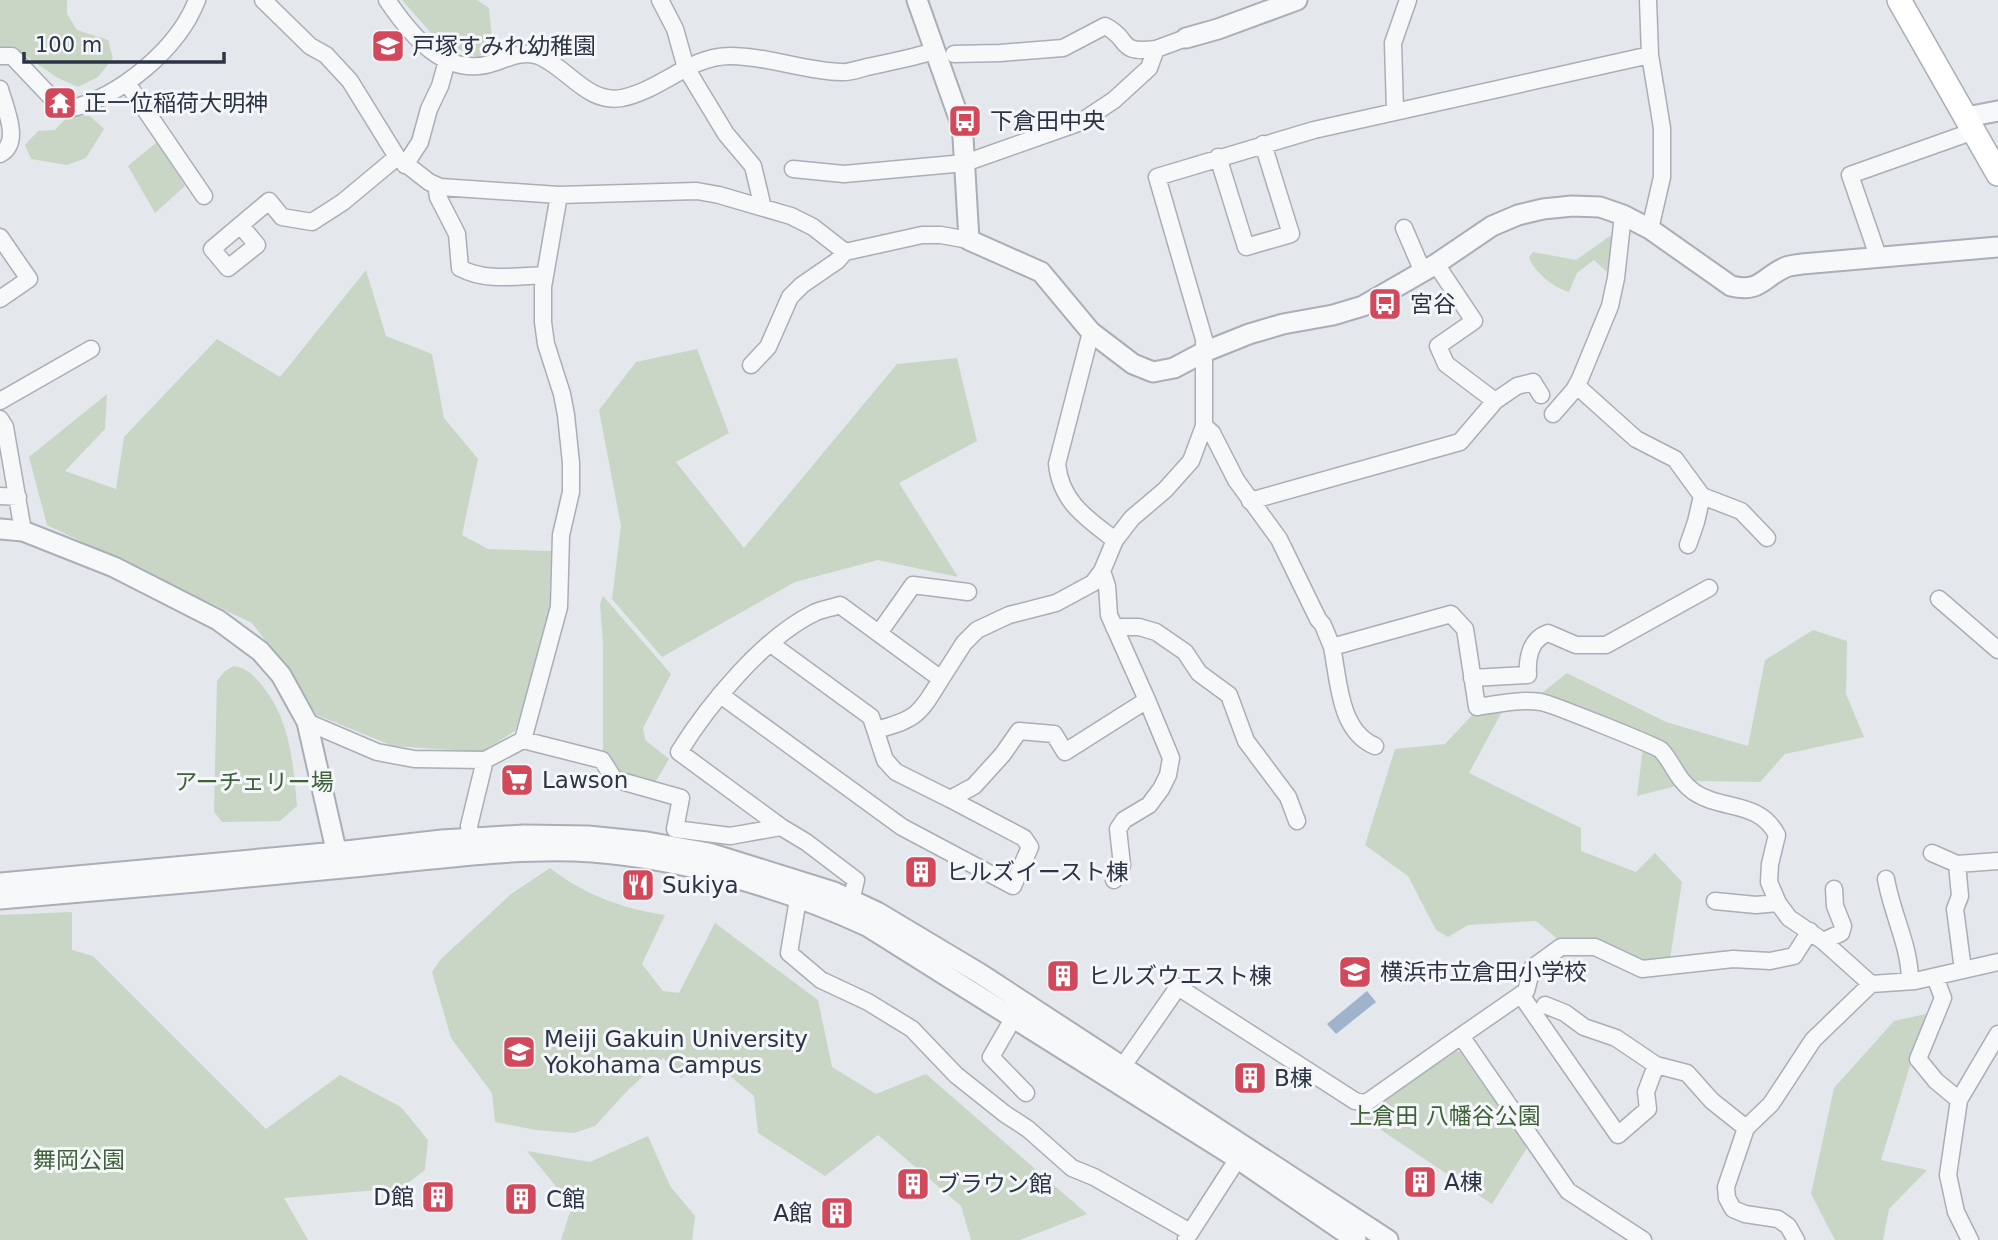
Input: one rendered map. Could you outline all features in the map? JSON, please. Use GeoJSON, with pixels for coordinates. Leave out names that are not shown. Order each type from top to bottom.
{"type":"FeatureCollection","features":[{"type":"Feature","properties":{"kind":"main road"},"geometry":{"type":"LineString","coordinates":[[1899,0],[1998,174]]}},
{"type":"Feature","properties":{"kind":"street"},"geometry":{"type":"LineString","coordinates":[[0,56],[12,56],[49,95],[69,109],[87,105],[127,83],[174,40],[197,0]]}},
{"type":"Feature","properties":{"kind":"street"},"geometry":{"type":"LineString","coordinates":[[387,0],[412,33],[432,53],[447,61],[471,65],[489,64],[526,54],[539,56],[592,94],[609,98],[622,98],[637,92],[710,57],[732,55],[843,73],[934,51]]}},
{"type":"Feature","properties":{"kind":"street"},"geometry":{"type":"LineString","coordinates":[[660,0],[675,29],[686,68],[726,134],[753,166],[763,208]]}},
{"type":"Feature","properties":{"kind":"street"},"geometry":{"type":"LineString","coordinates":[[916,0],[960,121],[965,163],[968,240]]}},
{"type":"Feature","properties":{"kind":"street"},"geometry":{"type":"LineString","coordinates":[[954,54],[1063,47],[1105,26],[1114,30],[1124,44],[1135,51],[1156,49],[1297,0]]}},
{"type":"Feature","properties":{"kind":"street"},"geometry":{"type":"LineString","coordinates":[[1395,110],[1393,43],[1408,0]]}},
{"type":"Feature","properties":{"kind":"street"},"geometry":{"type":"LineString","coordinates":[[1648,0],[1650,55],[1662,128],[1662,177],[1650,229]]}},
{"type":"Feature","properties":{"kind":"street"},"geometry":{"type":"LineString","coordinates":[[261,1],[310,46],[326,55],[350,81],[401,161],[436,185],[464,190],[559,195],[697,191],[791,216],[813,227],[845,252]]}},
{"type":"Feature","properties":{"kind":"street"},"geometry":{"type":"LineString","coordinates":[[793,169],[844,174],[965,163],[1081,122],[1114,100],[1149,68],[1156,49]]}},
{"type":"Feature","properties":{"kind":"street"},"geometry":{"type":"LineString","coordinates":[[876,730],[905,722],[917,715],[964,643],[978,630],[994,621],[1056,603],[1093,583],[1102,571],[1115,540],[1132,518],[1181,474],[1191,461],[1205,426],[1204,339],[1157,177],[1264,144],[1395,110],[1650,55]]}},
{"type":"Feature","properties":{"kind":"street"},"geometry":{"type":"LineString","coordinates":[[241,226],[269,201],[282,217],[313,222],[401,161],[419,142],[447,61]]}},
{"type":"Feature","properties":{"kind":"street"},"geometry":{"type":"LineString","coordinates":[[127,83],[204,196]]}},
{"type":"Feature","properties":{"kind":"street"},"geometry":{"type":"LineString","coordinates":[[0,89],[11,144],[7,151],[0,154]]}},
{"type":"Feature","properties":{"kind":"street"},"geometry":{"type":"LineString","coordinates":[[1878,256],[1850,175],[1970,124],[1982,113],[1998,111]]}},
{"type":"Feature","properties":{"kind":"street"},"geometry":{"type":"LineString","coordinates":[[1217,158],[1246,247],[1258,244],[1291,234],[1264,144]]}},
{"type":"Feature","properties":{"kind":"street"},"geometry":{"type":"LineString","coordinates":[[436,185],[438,197],[457,234],[460,268],[474,275],[495,277],[545,275]]}},
{"type":"Feature","properties":{"kind":"street"},"geometry":{"type":"LineString","coordinates":[[523,740],[559,607],[561,535],[571,492],[571,463],[564,404],[546,344],[543,322],[545,275],[559,195]]}},
{"type":"Feature","properties":{"kind":"street"},"geometry":{"type":"LineString","coordinates":[[751,365],[768,347],[790,297],[845,252],[922,235],[968,240],[1041,272],[1091,332],[1133,364],[1153,372],[1174,368],[1204,352],[1283,324],[1333,316],[1363,306],[1430,268],[1492,226],[1518,215],[1572,206],[1600,207],[1623,215],[1650,229],[1731,286],[1743,289],[1757,286],[1785,267],[1878,256],[1998,247]]}},
{"type":"Feature","properties":{"kind":"street"},"geometry":{"type":"LineString","coordinates":[[1553,414],[1577,386],[1610,306],[1623,215]]}},
{"type":"Feature","properties":{"kind":"street"},"geometry":{"type":"LineString","coordinates":[[1404,228],[1430,268],[1474,321],[1438,346],[1446,364],[1495,401]]}},
{"type":"Feature","properties":{"kind":"street"},"geometry":{"type":"LineString","coordinates":[[0,237],[29,279],[0,299]]}},
{"type":"Feature","properties":{"kind":"street"},"geometry":{"type":"LineString","coordinates":[[1091,332],[1057,464],[1059,480],[1069,500],[1115,540]]}},
{"type":"Feature","properties":{"kind":"street"},"geometry":{"type":"LineString","coordinates":[[0,401],[91,349]]}},
{"type":"Feature","properties":{"kind":"street"},"geometry":{"type":"LineString","coordinates":[[1250,501],[1460,442],[1495,401],[1517,386],[1533,382],[1541,395]]}},
{"type":"Feature","properties":{"kind":"street"},"geometry":{"type":"LineString","coordinates":[[1577,386],[1636,439],[1675,459],[1702,496],[1741,511],[1767,538]]}},
{"type":"Feature","properties":{"kind":"street"},"geometry":{"type":"LineString","coordinates":[[0,419],[5,427],[23,531]]}},
{"type":"Feature","properties":{"kind":"street"},"geometry":{"type":"LineString","coordinates":[[1205,426],[1212,433],[1236,480],[1279,539],[1318,619],[1324,625],[1332,647],[1346,714],[1353,730],[1362,741],[1375,746]]}},
{"type":"Feature","properties":{"kind":"street"},"geometry":{"type":"LineString","coordinates":[[0,496],[18,496]]}},
{"type":"Feature","properties":{"kind":"street"},"geometry":{"type":"LineString","coordinates":[[1688,545],[1702,496]]}},
{"type":"Feature","properties":{"kind":"street"},"geometry":{"type":"LineString","coordinates":[[0,529],[23,531],[114,567],[218,620],[260,651],[281,675],[307,722],[339,860]]}},
{"type":"Feature","properties":{"kind":"street"},"geometry":{"type":"LineString","coordinates":[[1102,571],[1107,586],[1109,615],[1171,758],[1168,775],[1149,805],[1124,820],[1118,829],[1122,865],[1114,880]]}},
{"type":"Feature","properties":{"kind":"street"},"geometry":{"type":"LineString","coordinates":[[879,633],[913,585],[968,592]]}},
{"type":"Feature","properties":{"kind":"street"},"geometry":{"type":"LineString","coordinates":[[1472,678],[1528,675],[1527,657],[1541,636],[1548,633],[1576,645],[1606,645],[1709,588]]}},
{"type":"Feature","properties":{"kind":"street"},"geometry":{"type":"LineString","coordinates":[[1939,599],[1998,650]]}},
{"type":"Feature","properties":{"kind":"street"},"geometry":{"type":"LineString","coordinates":[[850,909],[856,880],[679,752],[696,725],[746,667],[771,644],[816,612],[840,606],[941,680]]}},
{"type":"Feature","properties":{"kind":"street"},"geometry":{"type":"LineString","coordinates":[[1332,647],[1451,614],[1465,629],[1477,707],[1513,702],[1542,702],[1563,709],[1647,742],[1660,750],[1675,774],[1695,793],[1758,814],[1770,822],[1777,835],[1769,882],[1778,903],[1789,918],[1810,931],[1871,984]]}},
{"type":"Feature","properties":{"kind":"street"},"geometry":{"type":"LineString","coordinates":[[1114,626],[1139,627],[1156,632],[1185,652],[1199,673],[1229,695],[1246,741],[1288,797],[1297,821]]}},
{"type":"Feature","properties":{"kind":"street"},"geometry":{"type":"LineString","coordinates":[[722,696],[902,827],[1013,886],[1030,847],[1024,838],[896,772],[885,760],[871,717],[771,644]]}},
{"type":"Feature","properties":{"kind":"street"},"geometry":{"type":"LineString","coordinates":[[950,799],[974,786],[1003,754],[1019,731],[1054,734],[1065,751],[1147,700]]}},
{"type":"Feature","properties":{"kind":"street"},"geometry":{"type":"LineString","coordinates":[[307,722],[377,752],[414,759],[485,760],[523,740],[602,760],[614,779],[681,798],[675,829],[730,836],[781,827]]}},
{"type":"Feature","properties":{"kind":"street"},"geometry":{"type":"LineString","coordinates":[[471,838],[470,825],[485,760]]}},
{"type":"Feature","properties":{"kind":"street"},"geometry":{"type":"LineString","coordinates":[[0,899],[339,860],[471,838],[588,836],[647,842],[709,853],[834,892],[850,909],[888,939],[1014,1017],[1117,1074],[1388,1240]]}},
{"type":"Feature","properties":{"kind":"street"},"geometry":{"type":"LineString","coordinates":[[0,883],[339,860],[523,853],[592,852],[647,859],[708,872],[799,899],[877,912],[979,973],[1117,1074]]}},
{"type":"Feature","properties":{"kind":"street"},"geometry":{"type":"LineString","coordinates":[[1932,853],[1957,864],[1998,861]]}},
{"type":"Feature","properties":{"kind":"street"},"geometry":{"type":"LineString","coordinates":[[1957,864],[1960,896],[1955,909],[1964,970]]}},
{"type":"Feature","properties":{"kind":"street"},"geometry":{"type":"LineString","coordinates":[[1886,879],[1890,901],[1910,963],[1910,981]]}},
{"type":"Feature","properties":{"kind":"street"},"geometry":{"type":"LineString","coordinates":[[1823,942],[1841,933],[1843,926],[1835,905],[1834,889]]}},
{"type":"Feature","properties":{"kind":"street"},"geometry":{"type":"LineString","coordinates":[[799,899],[789,953],[821,980],[868,1002],[912,1029],[956,1075],[1028,1129],[1072,1168],[1094,1177],[1187,1236],[1242,1153]]}},
{"type":"Feature","properties":{"kind":"street"},"geometry":{"type":"LineString","coordinates":[[1714,901],[1756,905],[1778,903]]}},
{"type":"Feature","properties":{"kind":"street"},"geometry":{"type":"LineString","coordinates":[[1117,1074],[1178,987],[1355,1101],[1366,1103],[1521,995],[1526,991],[1532,968],[1562,947],[1595,947],[1642,970],[1733,959],[1770,961],[1794,956],[1810,931]]}},
{"type":"Feature","properties":{"kind":"street"},"geometry":{"type":"LineString","coordinates":[[1796,1240],[1788,1226],[1778,1219],[1745,1214],[1733,1209],[1727,1198],[1726,1187],[1746,1128],[1771,1104],[1813,1040],[1871,984],[1935,977],[1998,962]]}},
{"type":"Feature","properties":{"kind":"street"},"geometry":{"type":"LineString","coordinates":[[1935,977],[1943,998],[1918,1059],[1936,1081],[1959,1100]]}},
{"type":"Feature","properties":{"kind":"street"},"geometry":{"type":"LineString","coordinates":[[1521,995],[1618,1135],[1648,1109],[1646,1092],[1656,1065]]}},
{"type":"Feature","properties":{"kind":"street"},"geometry":{"type":"LineString","coordinates":[[1545,1005],[1565,1013],[1584,1027],[1616,1038],[1656,1065],[1686,1073],[1712,1101],[1746,1128]]}},
{"type":"Feature","properties":{"kind":"street"},"geometry":{"type":"LineString","coordinates":[[1014,1017],[991,1057],[1026,1093]]}},
{"type":"Feature","properties":{"kind":"street"},"geometry":{"type":"LineString","coordinates":[[1970,1240],[1956,1212],[1948,1175],[1959,1100],[1998,1034]]}},
{"type":"Feature","properties":{"kind":"street"},"geometry":{"type":"LineString","coordinates":[[1461,1036],[1568,1192],[1643,1240]]}},
{"type":"Feature","properties":{"kind":"street"},"geometry":{"type":"LineString","coordinates":[[1242,1153],[1356,1240]]}},
{"type":"Feature","properties":{"kind":"green space"},"geometry":{"type":"Polygon","coordinates":[[[0,0],[67,0],[67,14],[77,30],[108,40],[113,58],[98,77],[78,87],[56,77],[12,46],[0,52],[0,0]]]}},
{"type":"Feature","properties":{"kind":"green space"},"geometry":{"type":"Polygon","coordinates":[[[402,0],[477,0],[489,8],[493,47],[478,57],[439,42],[402,0]]]}},
{"type":"Feature","properties":{"kind":"green space"},"geometry":{"type":"Polygon","coordinates":[[[69,115],[90,116],[104,129],[86,158],[67,165],[31,159],[25,145],[38,131],[55,130],[69,115]]]}},
{"type":"Feature","properties":{"kind":"green space"},"geometry":{"type":"Polygon","coordinates":[[[158,141],[185,186],[155,213],[128,166],[158,141]]]}},
{"type":"Feature","properties":{"kind":"green space"},"geometry":{"type":"Polygon","coordinates":[[[1610,236],[1614,239],[1611,267],[1607,272],[1594,260],[1577,273],[1569,292],[1545,279],[1529,257],[1533,252],[1576,260],[1610,236]]]}},
{"type":"Feature","properties":{"kind":"green space"},"geometry":{"type":"Polygon","coordinates":[[[366,270],[386,336],[432,354],[444,418],[478,459],[462,535],[488,549],[551,551],[550,615],[515,731],[481,752],[393,746],[317,715],[285,666],[252,623],[47,525],[29,457],[107,394],[105,429],[65,471],[116,489],[124,437],[217,339],[280,377],[366,270]]]}},
{"type":"Feature","properties":{"kind":"green space"},"geometry":{"type":"Polygon","coordinates":[[[697,349],[729,433],[676,462],[744,548],[897,364],[957,358],[977,441],[899,483],[958,577],[878,560],[795,582],[662,657],[612,599],[621,526],[599,410],[636,362],[697,349]]]}},
{"type":"Feature","properties":{"kind":"green space"},"geometry":{"type":"Polygon","coordinates":[[[603,596],[671,674],[643,728],[645,740],[669,759],[656,781],[616,776],[603,754],[603,643],[600,604],[603,596]]]}},
{"type":"Feature","properties":{"kind":"green space"},"geometry":{"type":"Polygon","coordinates":[[[1813,630],[1847,641],[1846,694],[1864,737],[1785,754],[1760,782],[1696,781],[1637,796],[1643,748],[1538,696],[1567,673],[1666,722],[1748,746],[1765,660],[1813,630]]]}},
{"type":"Feature","properties":{"kind":"green space","name":"アーチェリー場"},"geometry":{"type":"Polygon","coordinates":[[[234,666],[248,672],[260,683],[270,696],[284,725],[297,806],[280,821],[222,822],[214,812],[217,681],[225,671],[234,666]]]}},
{"type":"Feature","properties":{"kind":"green space"},"geometry":{"type":"Polygon","coordinates":[[[1504,708],[1469,773],[1581,828],[1581,851],[1636,872],[1655,853],[1682,882],[1670,959],[1634,960],[1560,941],[1536,921],[1468,925],[1448,937],[1436,930],[1408,876],[1365,845],[1395,749],[1445,744],[1473,714],[1504,708]]]}},
{"type":"Feature","properties":{"kind":"green space"},"geometry":{"type":"Polygon","coordinates":[[[550,868],[604,899],[665,915],[642,964],[663,991],[679,993],[715,923],[818,1000],[832,1067],[876,1094],[926,1074],[1087,1214],[1020,1240],[971,1240],[961,1206],[878,1135],[825,1176],[758,1133],[754,1096],[706,1056],[681,1078],[663,1058],[628,1090],[595,1126],[574,1133],[536,1130],[495,1122],[492,1093],[451,1038],[432,972],[440,960],[511,894],[550,868]]]}},
{"type":"Feature","properties":{"kind":"green space","name":"舞岡公園"},"geometry":{"type":"Polygon","coordinates":[[[72,912],[72,950],[93,956],[266,1129],[340,1075],[401,1107],[428,1140],[425,1170],[401,1188],[284,1198],[308,1240],[0,1240],[0,915],[72,912]]]}},
{"type":"Feature","properties":{"kind":"green space"},"geometry":{"type":"Polygon","coordinates":[[[1926,1014],[1881,1160],[1927,1170],[1889,1209],[1883,1240],[1835,1240],[1811,1194],[1834,1088],[1894,1021],[1926,1014]]]}},
{"type":"Feature","properties":{"kind":"green space","name":"上倉田 八幡谷公園"},"geometry":{"type":"Polygon","coordinates":[[[1456,1051],[1460,1052],[1527,1148],[1492,1204],[1360,1116],[1456,1051]]]}},
{"type":"Feature","properties":{"kind":"green space"},"geometry":{"type":"Polygon","coordinates":[[[648,1136],[670,1186],[695,1216],[692,1240],[561,1240],[572,1206],[527,1151],[590,1162],[648,1136]]]}},
{"type":"Feature","properties":{"kind":"water"},"geometry":{"type":"Polygon","coordinates":[[[1367,991],[1376,1002],[1336,1034],[1327,1024],[1367,991]]]}},
{"type":"Feature","properties":{"kind":"place","name":"戸塚すみれ幼稚園"},"geometry":{"type":"Point","coordinates":[388,46]}},
{"type":"Feature","properties":{"kind":"place","name":"正一位稲荷大明神"},"geometry":{"type":"Point","coordinates":[60,103]}},
{"type":"Feature","properties":{"kind":"place","name":"下倉田中央"},"geometry":{"type":"Point","coordinates":[965,121]}},
{"type":"Feature","properties":{"kind":"place","name":"宮谷"},"geometry":{"type":"Point","coordinates":[1385,304]}},
{"type":"Feature","properties":{"kind":"place","name":"Lawson"},"geometry":{"type":"Point","coordinates":[517,780]}},
{"type":"Feature","properties":{"kind":"place","name":"ヒルズイースト棟"},"geometry":{"type":"Point","coordinates":[921,872]}},
{"type":"Feature","properties":{"kind":"place","name":"Sukiya"},"geometry":{"type":"Point","coordinates":[638,885]}},
{"type":"Feature","properties":{"kind":"place","name":"横浜市立倉田小学校"},"geometry":{"type":"Point","coordinates":[1355,972]}},
{"type":"Feature","properties":{"kind":"place","name":"ヒルズウエスト棟"},"geometry":{"type":"Point","coordinates":[1063,976]}},
{"type":"Feature","properties":{"kind":"place","name":"Meiji Gakuin University Yokohama Campus"},"geometry":{"type":"Point","coordinates":[519,1052]}},
{"type":"Feature","properties":{"kind":"place","name":"B棟"},"geometry":{"type":"Point","coordinates":[1250,1078]}},
{"type":"Feature","properties":{"kind":"place","name":"A棟"},"geometry":{"type":"Point","coordinates":[1420,1182]}},
{"type":"Feature","properties":{"kind":"place","name":"ブラウン館"},"geometry":{"type":"Point","coordinates":[913,1184]}},
{"type":"Feature","properties":{"kind":"place","name":"D館"},"geometry":{"type":"Point","coordinates":[438,1197]}},
{"type":"Feature","properties":{"kind":"place","name":"C館"},"geometry":{"type":"Point","coordinates":[521,1199]}},
{"type":"Feature","properties":{"kind":"place","name":"A館"},"geometry":{"type":"Point","coordinates":[837,1213]}}]}
